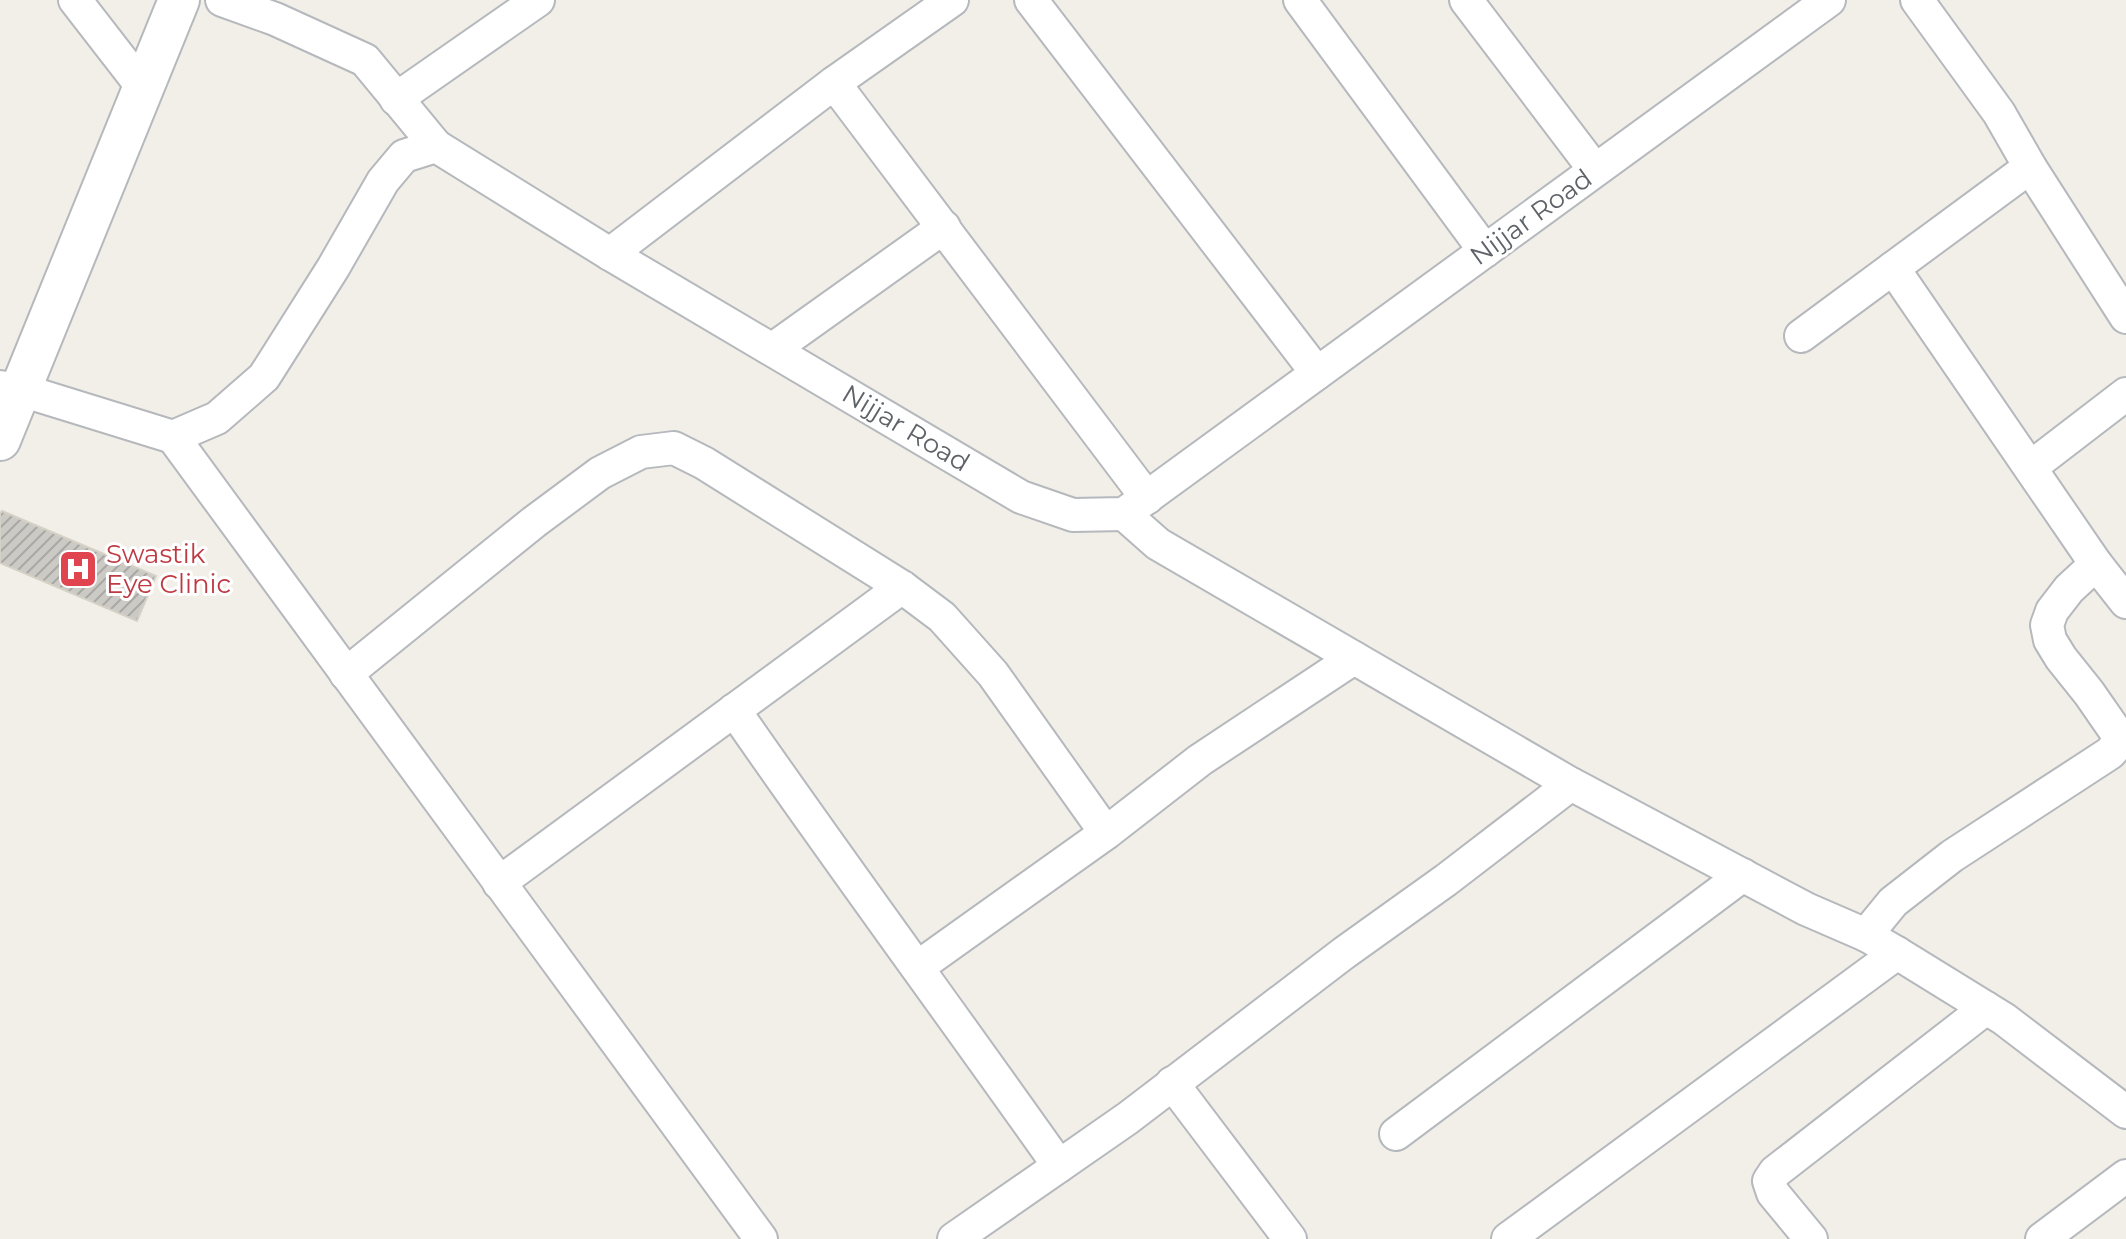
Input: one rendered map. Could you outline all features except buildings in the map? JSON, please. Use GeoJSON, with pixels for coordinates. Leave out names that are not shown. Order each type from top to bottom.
{"type":"FeatureCollection","features":[{"type":"Feature","properties":{"kind":"street"},"geometry":{"type":"LineString","coordinates":[[75,0],[144,89]]}},
{"type":"Feature","properties":{"kind":"street"},"geometry":{"type":"LineString","coordinates":[[0,440],[10,389],[144,89],[179,0]]}},
{"type":"Feature","properties":{"kind":"street","name":"Nijjar Road"},"geometry":{"type":"LineString","coordinates":[[222,0],[275,19],[365,60],[436,146],[610,254],[1021,497],[1073,515],[1136,506],[1595,170],[1814,4]]}},
{"type":"Feature","properties":{"kind":"street"},"geometry":{"type":"LineString","coordinates":[[396,99],[538,0]]}},
{"type":"Feature","properties":{"kind":"street"},"geometry":{"type":"LineString","coordinates":[[610,254],[834,83],[952,0]]}},
{"type":"Feature","properties":{"kind":"street"},"geometry":{"type":"LineString","coordinates":[[1031,0],[1317,373]]}},
{"type":"Feature","properties":{"kind":"street"},"geometry":{"type":"LineString","coordinates":[[1300,0],[1485,251]]}},
{"type":"Feature","properties":{"kind":"street"},"geometry":{"type":"LineString","coordinates":[[1466,0],[1595,170]]}},
{"type":"Feature","properties":{"kind":"street"},"geometry":{"type":"LineString","coordinates":[[1917,0],[1999,113],[2126,317]]}},
{"type":"Feature","properties":{"kind":"street"},"geometry":{"type":"LineString","coordinates":[[834,83],[944,227],[1136,506],[1158,544],[1571,784],[1806,909],[1866,935],[1897,953],[2004,1019],[2126,1112]]}},
{"type":"Feature","properties":{"kind":"street"},"geometry":{"type":"LineString","coordinates":[[173,437],[217,418],[264,377],[333,268],[383,181],[404,156],[436,146]]}},
{"type":"Feature","properties":{"kind":"street"},"geometry":{"type":"LineString","coordinates":[[1801,336],[2030,167]]}},
{"type":"Feature","properties":{"kind":"street"},"geometry":{"type":"LineString","coordinates":[[773,349],[944,227]]}},
{"type":"Feature","properties":{"kind":"street"},"geometry":{"type":"LineString","coordinates":[[1893,268],[2096,564],[2126,602]]}},
{"type":"Feature","properties":{"kind":"street"},"geometry":{"type":"LineString","coordinates":[[10,389],[173,437],[761,1239]]}},
{"type":"Feature","properties":{"kind":"street"},"geometry":{"type":"LineString","coordinates":[[2031,467],[2126,394]]}},
{"type":"Feature","properties":{"kind":"street"},"geometry":{"type":"LineString","coordinates":[[346,674],[600,473],[641,452],[674,448],[704,463],[902,587],[942,617],[993,674],[1106,833]]}},
{"type":"Feature","properties":{"kind":"street"},"geometry":{"type":"LineString","coordinates":[[1866,935],[1893,902],[1922,879],[1979,837],[2089,768],[2116,746],[2116,732],[2061,658],[2050,640],[2047,625],[2052,611],[2069,589],[2096,564]]}},
{"type":"Feature","properties":{"kind":"street"},"geometry":{"type":"LineString","coordinates":[[499,883],[902,587]]}},
{"type":"Feature","properties":{"kind":"street"},"geometry":{"type":"LineString","coordinates":[[918,967],[1106,833],[1200,760],[1354,658]]}},
{"type":"Feature","properties":{"kind":"street"},"geometry":{"type":"LineString","coordinates":[[734,710],[1059,1166]]}},
{"type":"Feature","properties":{"kind":"street"},"geometry":{"type":"LineString","coordinates":[[954,1239],[1128,1118],[1571,784]]}},
{"type":"Feature","properties":{"kind":"street"},"geometry":{"type":"LineString","coordinates":[[1396,1134],[1743,875]]}},
{"type":"Feature","properties":{"kind":"street"},"geometry":{"type":"LineString","coordinates":[[1508,1239],[1897,953]]}},
{"type":"Feature","properties":{"kind":"street"},"geometry":{"type":"LineString","coordinates":[[1811,1239],[1773,1193],[1769,1181],[1775,1172],[1986,1008]]}},
{"type":"Feature","properties":{"kind":"street"},"geometry":{"type":"LineString","coordinates":[[1172,1083],[1290,1239]]}},
{"type":"Feature","properties":{"kind":"street"},"geometry":{"type":"LineString","coordinates":[[2042,1239],[2126,1176]]}},
{"type":"Feature","properties":{"kind":"place","name":"Swastik Eye Clinic"},"geometry":{"type":"Point","coordinates":[78,569]}}]}
